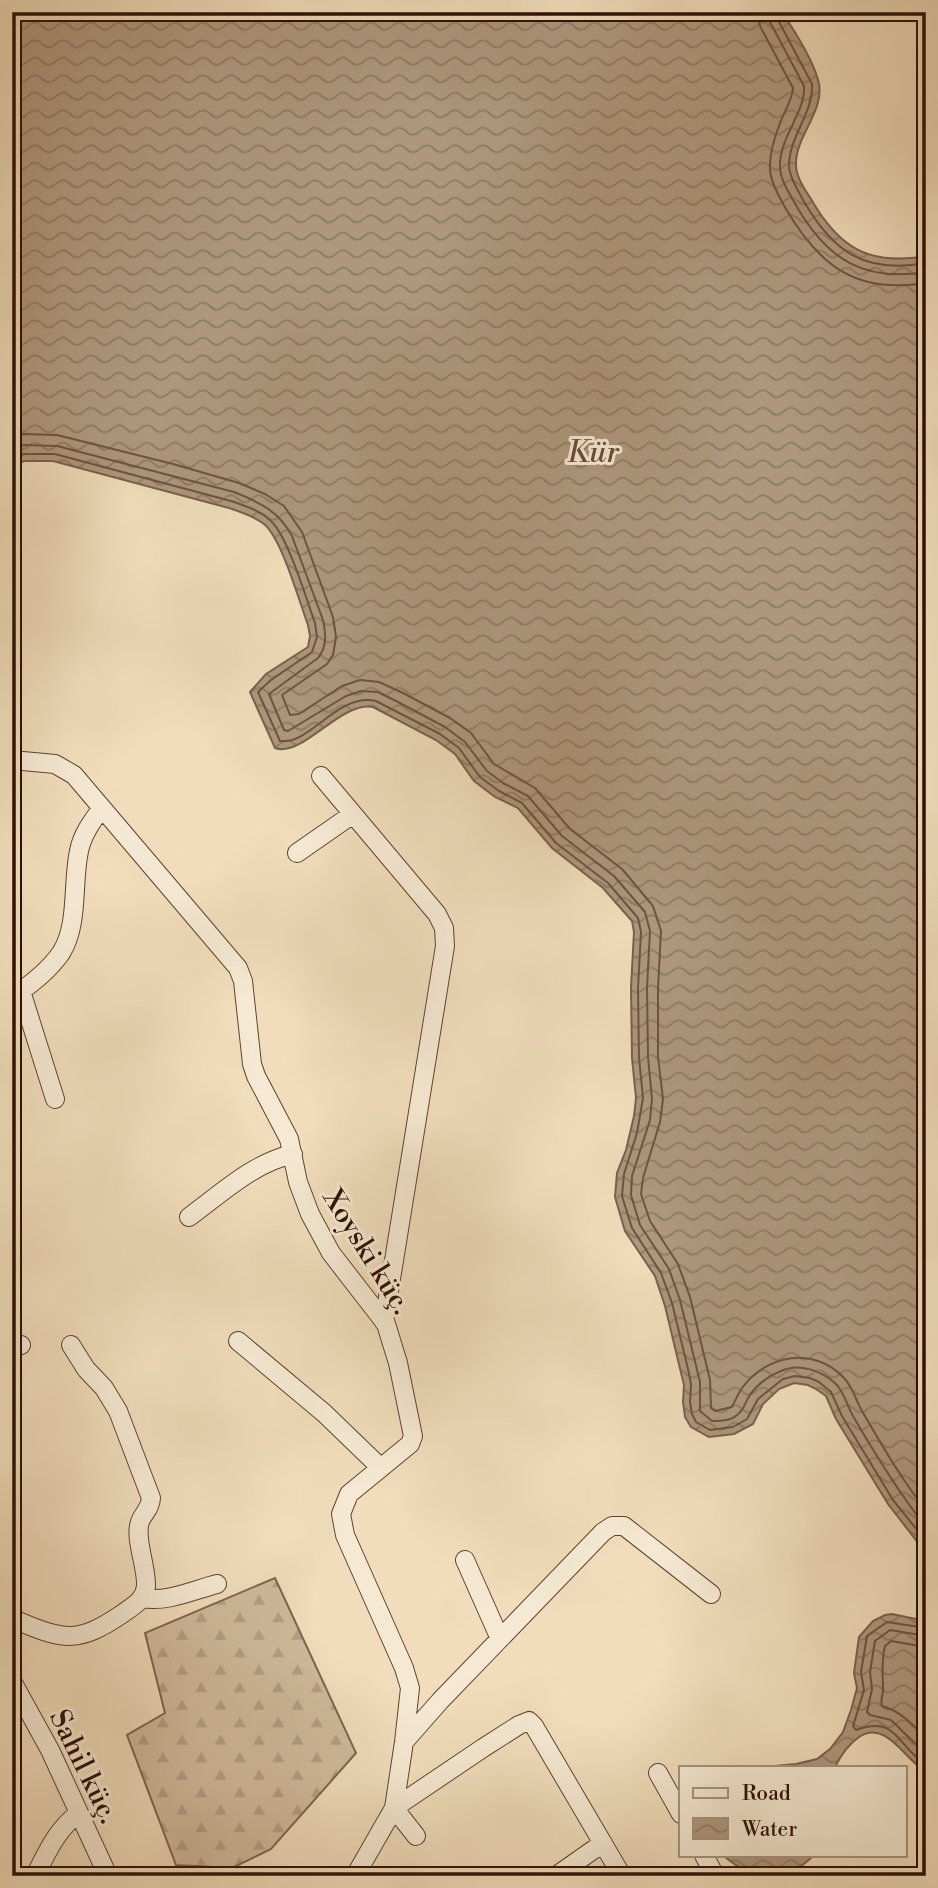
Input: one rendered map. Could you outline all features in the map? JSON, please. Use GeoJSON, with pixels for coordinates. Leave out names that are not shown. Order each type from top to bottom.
{"type":"FeatureCollection","features":[{"type":"Feature","properties":{"kind":"street","name":"Xoyski küç."},"geometry":{"type":"LineString","coordinates":[[12,760],[55,764],[74,775],[238,968],[243,981],[252,1064],[286,1133],[298,1182],[310,1214],[331,1253],[384,1322],[398,1363],[413,1436],[410,1444],[349,1494],[341,1514],[345,1535],[404,1668],[410,1688],[394,1808],[355,1876]]}},
{"type":"Feature","properties":{"kind":"street"},"geometry":{"type":"LineString","coordinates":[[321,776],[437,914],[444,928],[446,946],[384,1322]]}},
{"type":"Feature","properties":{"kind":"street"},"geometry":{"type":"LineString","coordinates":[[55,1098],[17,994],[61,952],[70,931],[79,850],[88,828],[102,808]]}},
{"type":"Feature","properties":{"kind":"street"},"geometry":{"type":"LineString","coordinates":[[297,853],[353,814]]}},
{"type":"Feature","properties":{"kind":"street"},"geometry":{"type":"LineString","coordinates":[[189,1217],[258,1166],[293,1154]]}},
{"type":"Feature","properties":{"kind":"street"},"geometry":{"type":"LineString","coordinates":[[238,1341],[324,1413],[381,1468]]}},
{"type":"Feature","properties":{"kind":"street"},"geometry":{"type":"LineString","coordinates":[[12,1621],[57,1636],[88,1634],[108,1624],[142,1598],[146,1587],[139,1535],[140,1521],[150,1508],[151,1498],[118,1411],[71,1345]]}},
{"type":"Feature","properties":{"kind":"street"},"geometry":{"type":"LineString","coordinates":[[404,1742],[603,1532],[612,1526],[624,1526],[712,1594]]}},
{"type":"Feature","properties":{"kind":"street"},"geometry":{"type":"LineString","coordinates":[[465,1560],[500,1639]]}},
{"type":"Feature","properties":{"kind":"street"},"geometry":{"type":"LineString","coordinates":[[142,1598],[164,1598],[217,1584]]}},
{"type":"Feature","properties":{"kind":"street","name":"Sahil küç."},"geometry":{"type":"LineString","coordinates":[[12,1681],[50,1750],[108,1876]]}},
{"type":"Feature","properties":{"kind":"street"},"geometry":{"type":"LineString","coordinates":[[416,1836],[394,1808],[483,1748],[529,1721],[622,1876]]}},
{"type":"Feature","properties":{"kind":"street"},"geometry":{"type":"LineString","coordinates":[[658,1773],[679,1810]]}},
{"type":"Feature","properties":{"kind":"street"},"geometry":{"type":"LineString","coordinates":[[35,1876],[57,1833],[79,1813]]}},
{"type":"Feature","properties":{"kind":"street"},"geometry":{"type":"LineString","coordinates":[[556,1876],[603,1843]]}},
{"type":"Feature","properties":{"kind":"street"},"geometry":{"type":"LineString","coordinates":[[705,1856],[715,1876]]}},
{"type":"Feature","properties":{"kind":"green space"},"geometry":{"type":"Polygon","coordinates":[[[275,1578],[356,1753],[271,1849],[232,1868],[176,1865],[127,1735],[165,1713],[145,1633],[275,1578]]]}},
{"type":"Feature","properties":{"kind":"water","name":"Kür"},"geometry":{"type":"Polygon","coordinates":[[[12,12],[782,12],[798,37],[819,84],[814,115],[797,155],[796,170],[799,179],[833,230],[858,250],[888,258],[926,256],[926,1553],[888,1504],[836,1419],[826,1396],[816,1389],[794,1383],[779,1389],[763,1404],[753,1424],[734,1434],[709,1437],[691,1427],[685,1417],[684,1385],[665,1306],[655,1276],[625,1231],[615,1197],[617,1173],[626,1150],[636,1098],[632,1058],[632,921],[603,888],[552,848],[518,808],[495,797],[474,781],[455,754],[436,740],[373,707],[360,707],[348,712],[297,745],[286,749],[275,748],[250,692],[266,674],[308,647],[310,636],[283,556],[264,524],[252,516],[229,508],[53,461],[24,461],[12,467],[12,12]]]}},
{"type":"Feature","properties":{"kind":"water"},"geometry":{"type":"Polygon","coordinates":[[[885,1615],[926,1621],[926,1772],[895,1743],[878,1733],[859,1737],[836,1766],[775,1766],[817,1759],[830,1749],[843,1732],[857,1688],[854,1673],[859,1637],[873,1621],[885,1615]]]}},
{"type":"Feature","properties":{"kind":"water"},"geometry":{"type":"Polygon","coordinates":[[[724,1856],[813,1856],[803,1865],[780,1875],[757,1875],[724,1856]]]}}]}
